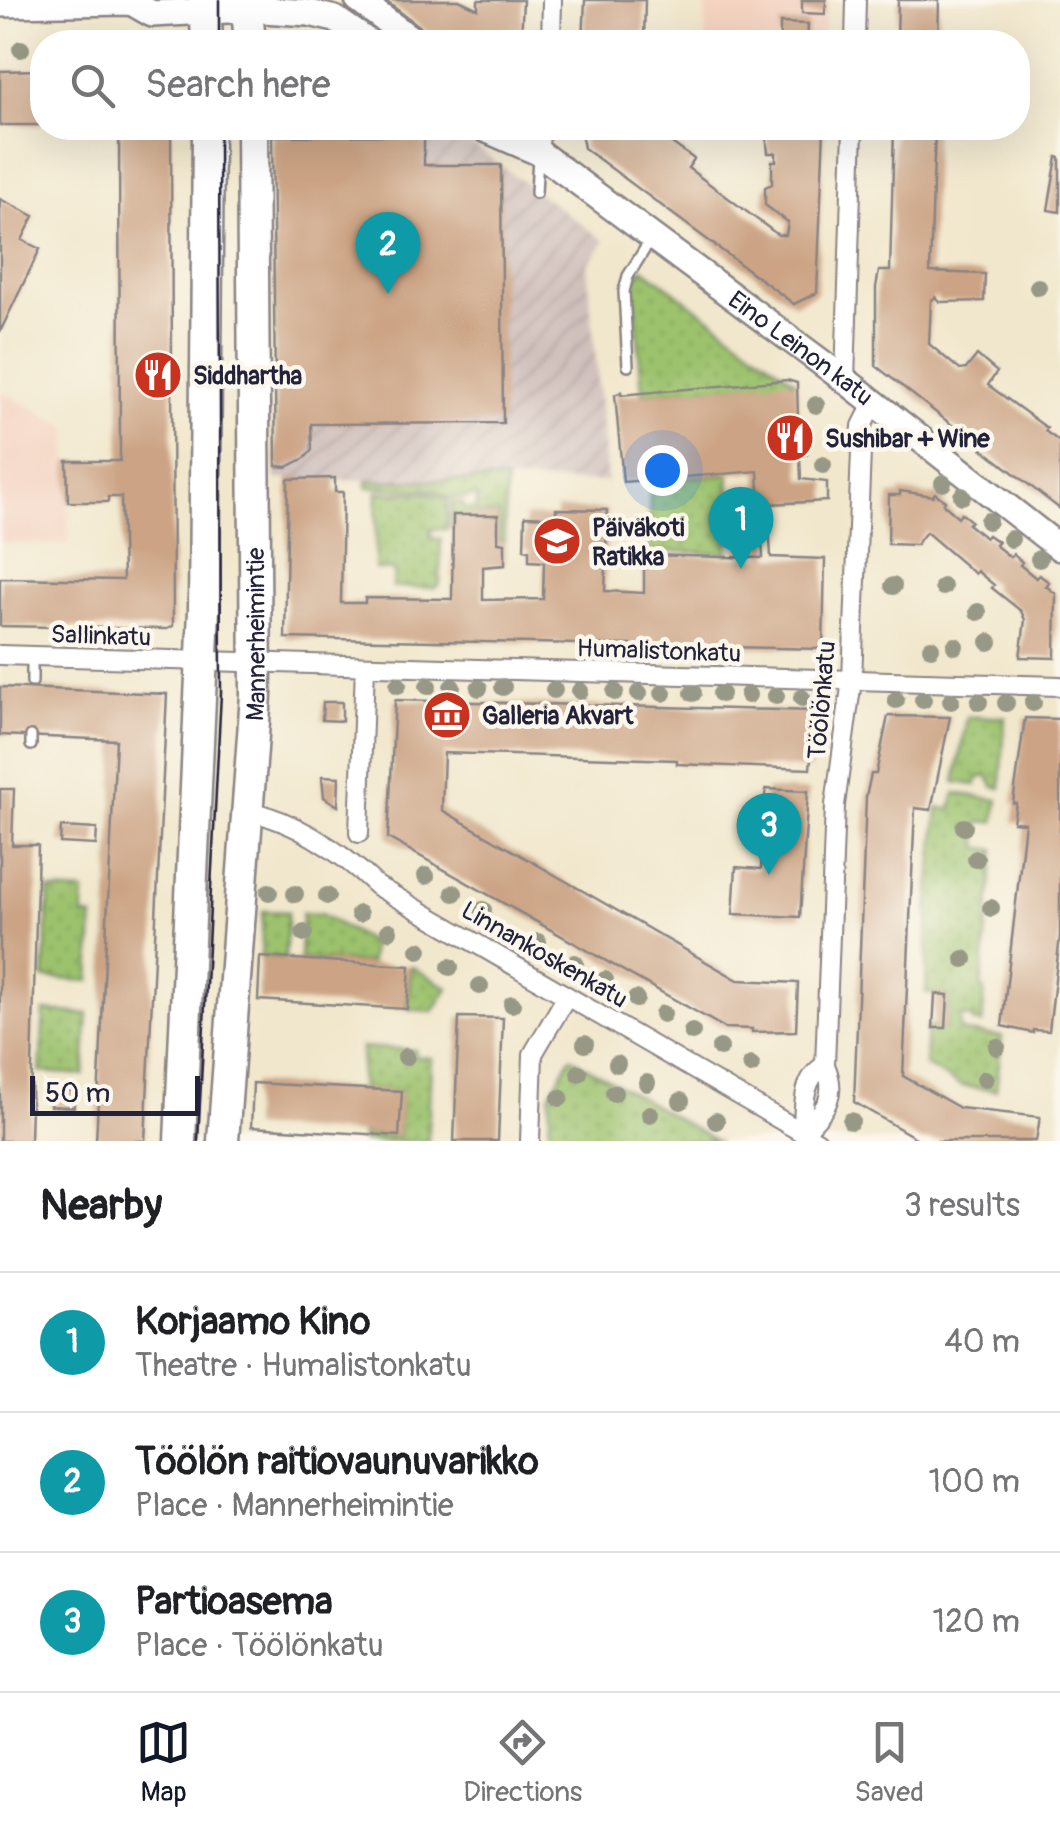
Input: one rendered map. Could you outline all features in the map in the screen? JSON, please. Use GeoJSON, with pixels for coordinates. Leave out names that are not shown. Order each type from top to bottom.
{"type":"FeatureCollection","features":[{"type":"Feature","properties":{"kind":"main road"},"geometry":{"type":"LineString","coordinates":[[247,4],[249,30]]}},
{"type":"Feature","properties":{"kind":"main road","name":"Mannerheimintie"},"geometry":{"type":"LineString","coordinates":[[180,1141],[201,662],[208,140]]}},
{"type":"Feature","properties":{"kind":"main road","name":"Mannerheimintie"},"geometry":{"type":"LineString","coordinates":[[224,1141],[256,662],[252,140]]}},
{"type":"Feature","properties":{"kind":"street"},"geometry":{"type":"LineString","coordinates":[[358,0],[399,30]]}},
{"type":"Feature","properties":{"kind":"street"},"geometry":{"type":"LineString","coordinates":[[551,30],[552,0]]}},
{"type":"Feature","properties":{"kind":"street"},"geometry":{"type":"LineString","coordinates":[[855,30],[856,0]]}},
{"type":"Feature","properties":{"kind":"street"},"geometry":{"type":"LineString","coordinates":[[0,4],[132,1],[152,14],[206,18],[247,4],[309,6],[351,30]]}},
{"type":"Feature","properties":{"kind":"street","name":"Eino Leinon katu"},"geometry":{"type":"LineString","coordinates":[[540,140],[652,237],[874,402],[1060,548]]}},
{"type":"Feature","properties":{"kind":"street"},"geometry":{"type":"LineString","coordinates":[[845,380],[853,140]]}},
{"type":"Feature","properties":{"kind":"street","name":"Töölönkatu"},"geometry":{"type":"LineString","coordinates":[[810,1137],[827,1107],[832,1081],[825,1065],[834,805],[852,680],[862,426],[874,402]]}},
{"type":"Feature","properties":{"kind":"street","name":"Sallinkatu"},"geometry":{"type":"LineString","coordinates":[[0,656],[256,662]]}},
{"type":"Feature","properties":{"kind":"street","name":"Humalistonkatu"},"geometry":{"type":"LineString","coordinates":[[256,662],[1059,686]]}},
{"type":"Feature","properties":{"kind":"street"},"geometry":{"type":"LineString","coordinates":[[360,833],[365,666]]}},
{"type":"Feature","properties":{"kind":"street","name":"Linnankoskenkatu"},"geometry":{"type":"LineString","coordinates":[[249,811],[276,817],[354,864],[377,886],[810,1137]]}},
{"type":"Feature","properties":{"kind":"street"},"geometry":{"type":"LineString","coordinates":[[530,1141],[533,1054],[566,996]]}},
{"type":"Feature","properties":{"kind":"lane"},"geometry":{"type":"LineString","coordinates":[[536,194],[540,140]]}},
{"type":"Feature","properties":{"kind":"lane"},"geometry":{"type":"LineString","coordinates":[[628,366],[624,291],[628,276],[652,237]]}},
{"type":"Feature","properties":{"kind":"lane"},"geometry":{"type":"LineString","coordinates":[[32,658],[32,682]]}},
{"type":"Feature","properties":{"kind":"shaded area"},"geometry":{"type":"Polygon","coordinates":[[[706,0],[826,0],[825,30],[705,30],[706,0]]]}},
{"type":"Feature","properties":{"kind":"shaded area"},"geometry":{"type":"Polygon","coordinates":[[[272,140],[466,140],[605,241],[587,265],[607,482],[276,479],[272,140]]]}},
{"type":"Feature","properties":{"kind":"shaded area"},"geometry":{"type":"Polygon","coordinates":[[[0,391],[68,427],[68,544],[0,543],[0,391]]]}},
{"type":"Feature","properties":{"kind":"green space"},"geometry":{"type":"Polygon","coordinates":[[[643,268],[795,381],[642,393],[634,281],[643,268]]]}},
{"type":"Feature","properties":{"kind":"green space"},"geometry":{"type":"Polygon","coordinates":[[[730,475],[728,553],[649,551],[650,480],[730,475]]]}},
{"type":"Feature","properties":{"kind":"green space"},"geometry":{"type":"Polygon","coordinates":[[[506,480],[504,542],[499,542],[499,514],[453,515],[451,529],[452,503],[463,503],[464,509],[477,509],[477,496],[452,499],[433,490],[367,487],[367,481],[506,480]]]}},
{"type":"Feature","properties":{"kind":"green space"},"geometry":{"type":"Polygon","coordinates":[[[377,492],[430,493],[448,500],[447,529],[431,529],[431,538],[441,539],[440,583],[435,588],[393,587],[394,570],[375,569],[377,492]]]}},
{"type":"Feature","properties":{"kind":"green space"},"geometry":{"type":"Polygon","coordinates":[[[967,717],[1005,717],[1001,788],[994,787],[987,775],[978,779],[976,785],[955,782],[967,717]]]}},
{"type":"Feature","properties":{"kind":"green space"},"geometry":{"type":"Polygon","coordinates":[[[955,793],[998,800],[995,822],[979,822],[978,847],[995,850],[981,989],[985,990],[982,1024],[961,1016],[959,1031],[1002,1037],[996,1090],[961,1086],[925,1065],[927,1027],[946,1028],[948,995],[926,993],[929,901],[938,807],[951,810],[955,793]]]}},
{"type":"Feature","properties":{"kind":"green space"},"geometry":{"type":"Polygon","coordinates":[[[49,890],[84,892],[83,916],[93,917],[90,981],[44,978],[49,890]]]}},
{"type":"Feature","properties":{"kind":"green space"},"geometry":{"type":"Polygon","coordinates":[[[263,911],[288,912],[285,958],[261,957],[263,911]]]}},
{"type":"Feature","properties":{"kind":"green space"},"geometry":{"type":"Polygon","coordinates":[[[302,913],[321,914],[372,943],[370,963],[300,959],[302,913]]]}},
{"type":"Feature","properties":{"kind":"green space"},"geometry":{"type":"Polygon","coordinates":[[[411,966],[448,988],[433,1012],[408,1009],[411,966]]]}},
{"type":"Feature","properties":{"kind":"green space"},"geometry":{"type":"Polygon","coordinates":[[[44,1011],[88,1014],[84,1075],[40,1072],[44,1011]]]}},
{"type":"Feature","properties":{"kind":"green space"},"geometry":{"type":"Polygon","coordinates":[[[362,1047],[415,1050],[416,1057],[431,1058],[428,1141],[362,1141],[362,1134],[399,1136],[401,1091],[360,1089],[362,1047]]]}},
{"type":"Feature","properties":{"kind":"green space"},"geometry":{"type":"Polygon","coordinates":[[[571,1057],[716,1141],[549,1141],[550,1094],[571,1057]]]}},
{"type":"Feature","properties":{"kind":"building"},"geometry":{"type":"Polygon","coordinates":[[[384,0],[459,0],[478,9],[478,0],[523,0],[522,30],[425,30],[384,0]]]}},
{"type":"Feature","properties":{"kind":"building"},"geometry":{"type":"Polygon","coordinates":[[[585,0],[645,0],[644,30],[584,30],[585,0]]]}},
{"type":"Feature","properties":{"kind":"building"},"geometry":{"type":"Polygon","coordinates":[[[802,0],[826,0],[825,14],[802,13],[802,0]]]}},
{"type":"Feature","properties":{"kind":"building"},"geometry":{"type":"Polygon","coordinates":[[[898,0],[939,0],[938,30],[897,30],[898,0]]]}},
{"type":"Feature","properties":{"kind":"building"},"geometry":{"type":"Polygon","coordinates":[[[780,23],[808,24],[808,30],[780,30],[780,23]]]}},
{"type":"Feature","properties":{"kind":"building"},"geometry":{"type":"Polygon","coordinates":[[[30,70],[30,125],[0,125],[0,71],[30,70]]]}},
{"type":"Feature","properties":{"kind":"building"},"geometry":{"type":"Polygon","coordinates":[[[119,140],[171,140],[173,626],[0,626],[0,578],[123,580],[121,497],[108,497],[108,502],[68,502],[67,461],[120,461],[119,140]]]}},
{"type":"Feature","properties":{"kind":"building"},"geometry":{"type":"Polygon","coordinates":[[[272,140],[424,140],[424,165],[501,165],[503,423],[311,424],[312,450],[287,467],[276,466],[272,140]]]}},
{"type":"Feature","properties":{"kind":"building"},"geometry":{"type":"Polygon","coordinates":[[[582,140],[668,140],[694,159],[688,168],[778,235],[786,235],[788,222],[765,205],[765,187],[772,184],[772,161],[776,161],[776,153],[768,153],[767,140],[823,140],[817,293],[794,304],[584,148],[582,140]]]}},
{"type":"Feature","properties":{"kind":"building"},"geometry":{"type":"Polygon","coordinates":[[[894,140],[935,140],[930,272],[985,274],[984,301],[940,302],[935,297],[931,301],[929,344],[960,370],[966,369],[977,355],[997,372],[988,385],[1060,442],[1060,509],[876,366],[876,287],[879,271],[890,271],[894,140]]]}},
{"type":"Feature","properties":{"kind":"building"},"geometry":{"type":"Polygon","coordinates":[[[1057,157],[1060,158],[1060,212],[1048,210],[1057,157]]]}},
{"type":"Feature","properties":{"kind":"building"},"geometry":{"type":"Polygon","coordinates":[[[0,199],[34,216],[22,240],[40,249],[0,332],[0,199]]]}},
{"type":"Feature","properties":{"kind":"building"},"geometry":{"type":"Polygon","coordinates":[[[787,380],[797,383],[799,454],[808,454],[800,457],[801,479],[827,482],[827,501],[768,504],[771,557],[825,559],[823,649],[285,638],[288,479],[335,478],[335,492],[343,492],[341,603],[365,603],[365,598],[452,599],[453,515],[498,515],[498,542],[505,543],[505,565],[483,567],[483,600],[543,599],[544,562],[529,561],[529,550],[524,549],[525,516],[556,517],[556,509],[607,510],[606,554],[763,558],[758,471],[623,482],[615,395],[787,380]],[[606,567],[605,591],[644,593],[644,568],[606,567]]]}},
{"type":"Feature","properties":{"kind":"building"},"geometry":{"type":"Polygon","coordinates":[[[900,491],[933,496],[935,493],[958,517],[961,513],[985,538],[988,535],[998,542],[995,545],[1010,557],[1013,554],[1036,578],[1039,575],[1049,582],[1046,586],[1056,594],[1055,658],[1020,657],[1025,620],[1021,611],[926,532],[916,545],[888,544],[889,495],[900,495],[900,491]]]}},
{"type":"Feature","properties":{"kind":"building"},"geometry":{"type":"Polygon","coordinates":[[[0,687],[167,694],[145,1141],[96,1141],[116,740],[0,735],[0,687]]]}},
{"type":"Feature","properties":{"kind":"building"},"geometry":{"type":"Polygon","coordinates":[[[395,700],[816,711],[816,749],[812,748],[810,769],[677,764],[677,760],[444,753],[442,810],[738,980],[798,983],[796,1031],[725,1028],[388,838],[395,700]]]}},
{"type":"Feature","properties":{"kind":"building"},"geometry":{"type":"Polygon","coordinates":[[[323,702],[342,702],[342,721],[322,720],[323,702]]]}},
{"type":"Feature","properties":{"kind":"building"},"geometry":{"type":"Polygon","coordinates":[[[888,716],[950,717],[931,810],[915,808],[903,1076],[960,1108],[1040,1117],[1036,1141],[921,1141],[854,1102],[866,797],[871,774],[876,774],[888,716]]]}},
{"type":"Feature","properties":{"kind":"building"},"geometry":{"type":"Polygon","coordinates":[[[1025,718],[1060,719],[1060,936],[1049,1031],[1033,1033],[1002,1026],[1025,823],[1013,822],[1013,803],[1025,718]]]}},
{"type":"Feature","properties":{"kind":"building"},"geometry":{"type":"Polygon","coordinates":[[[322,776],[339,777],[338,806],[324,797],[322,776]]]}},
{"type":"Feature","properties":{"kind":"building"},"geometry":{"type":"Polygon","coordinates":[[[0,789],[14,789],[12,845],[38,845],[30,1141],[0,1141],[0,789]]]}},
{"type":"Feature","properties":{"kind":"building"},"geometry":{"type":"Polygon","coordinates":[[[766,789],[808,791],[800,917],[733,914],[736,867],[761,869],[766,789]]]}},
{"type":"Feature","properties":{"kind":"building"},"geometry":{"type":"Polygon","coordinates":[[[61,827],[97,829],[96,845],[60,843],[61,827]]]}},
{"type":"Feature","properties":{"kind":"building"},"geometry":{"type":"Polygon","coordinates":[[[260,957],[410,966],[407,1009],[258,1000],[260,957]]]}},
{"type":"Feature","properties":{"kind":"building"},"geometry":{"type":"Polygon","coordinates":[[[935,994],[948,995],[946,1028],[933,1028],[935,994]]]}},
{"type":"Feature","properties":{"kind":"building"},"geometry":{"type":"Polygon","coordinates":[[[459,1017],[503,1018],[498,1141],[454,1141],[459,1017]]]}},
{"type":"Feature","properties":{"kind":"building"},"geometry":{"type":"Polygon","coordinates":[[[253,1083],[402,1091],[399,1136],[251,1127],[253,1083]]]}},
{"type":"Feature","properties":{"kind":"building"},"geometry":{"type":"Polygon","coordinates":[[[51,1090],[75,1091],[74,1107],[50,1106],[51,1090]]]}},
{"type":"Feature","properties":{"kind":"tram line"},"geometry":{"type":"LineString","coordinates":[[219,0],[219,30]]}},
{"type":"Feature","properties":{"kind":"tram line"},"geometry":{"type":"LineString","coordinates":[[198,1141],[221,693],[219,140]]}},
{"type":"Feature","properties":{"kind":"place","name":"Töölön raitiovaunuvarikko"},"geometry":{"type":"Point","coordinates":[388,294]}},
{"type":"Feature","properties":{"kind":"place","name":"Siddhartha"},"geometry":{"type":"Point","coordinates":[158,375]}},
{"type":"Feature","properties":{"kind":"place","name":"Sushibar + Wine"},"geometry":{"type":"Point","coordinates":[790,438]}},
{"type":"Feature","properties":{"kind":"place","name":"Päiväkoti Ratikka"},"geometry":{"type":"Point","coordinates":[557,541]}},
{"type":"Feature","properties":{"kind":"place","name":"Korjaamo Kino"},"geometry":{"type":"Point","coordinates":[741,569]}},
{"type":"Feature","properties":{"kind":"place","name":"Galleria Akvart"},"geometry":{"type":"Point","coordinates":[447,715]}},
{"type":"Feature","properties":{"kind":"place","name":"Partioasema"},"geometry":{"type":"Point","coordinates":[769,875]}}]}
